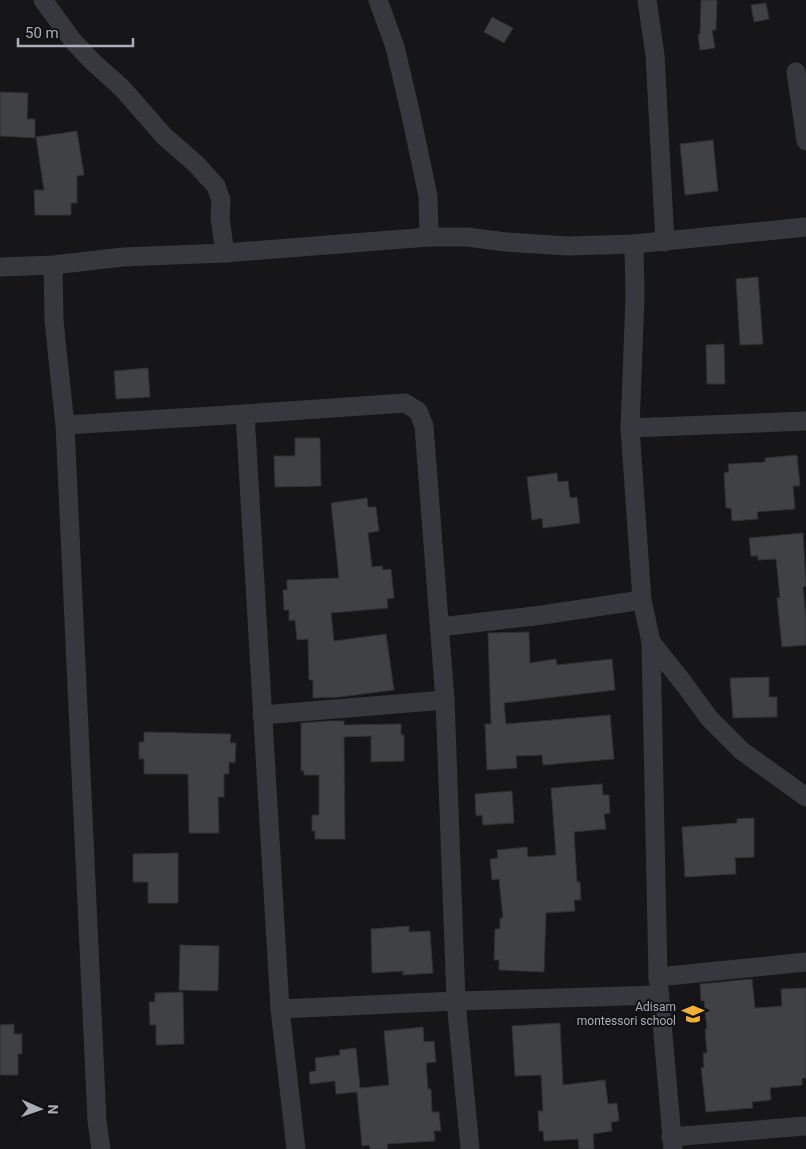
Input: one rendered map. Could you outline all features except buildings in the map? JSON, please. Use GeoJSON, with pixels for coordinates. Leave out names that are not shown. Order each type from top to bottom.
{"type":"FeatureCollection","features":[{"type":"Feature","properties":{"kind":"street"},"geometry":{"type":"LineString","coordinates":[[43,0],[73,41],[122,88],[164,136],[196,164],[216,186],[222,200],[220,218],[225,254]]}},
{"type":"Feature","properties":{"kind":"street"},"geometry":{"type":"LineString","coordinates":[[378,0],[395,47],[410,111],[428,196],[429,237]]}},
{"type":"Feature","properties":{"kind":"street"},"geometry":{"type":"LineString","coordinates":[[647,0],[655,56],[665,242]]}},
{"type":"Feature","properties":{"kind":"street"},"geometry":{"type":"LineString","coordinates":[[796,72],[806,140]]}},
{"type":"Feature","properties":{"kind":"street"},"geometry":{"type":"LineString","coordinates":[[0,267],[53,265],[123,257],[225,254],[429,237],[467,237],[567,246],[665,242],[806,227]]}},
{"type":"Feature","properties":{"kind":"street"},"geometry":{"type":"LineString","coordinates":[[634,244],[635,297],[630,428],[642,600],[651,642],[658,986],[672,1143],[806,1126]]}},
{"type":"Feature","properties":{"kind":"street"},"geometry":{"type":"LineString","coordinates":[[53,265],[54,321],[64,425],[96,1111],[101,1149]]}},
{"type":"Feature","properties":{"kind":"street"},"geometry":{"type":"LineString","coordinates":[[64,425],[405,403],[418,410],[424,426],[440,627],[445,700],[456,1001],[470,1149]]}},
{"type":"Feature","properties":{"kind":"street"},"geometry":{"type":"LineString","coordinates":[[245,414],[280,1009],[296,1149]]}},
{"type":"Feature","properties":{"kind":"street"},"geometry":{"type":"LineString","coordinates":[[630,428],[806,421]]}},
{"type":"Feature","properties":{"kind":"street"},"geometry":{"type":"LineString","coordinates":[[440,627],[542,615],[642,600]]}},
{"type":"Feature","properties":{"kind":"street"},"geometry":{"type":"LineString","coordinates":[[651,642],[686,685],[709,718],[742,751],[798,785],[806,797]]}},
{"type":"Feature","properties":{"kind":"street"},"geometry":{"type":"LineString","coordinates":[[262,715],[445,700]]}},
{"type":"Feature","properties":{"kind":"street"},"geometry":{"type":"LineString","coordinates":[[280,1009],[456,1001],[658,986],[806,962]]}},
{"type":"Feature","properties":{"kind":"place","name":"Adisam montessori school"},"geometry":{"type":"Point","coordinates":[693,1014]}}]}
